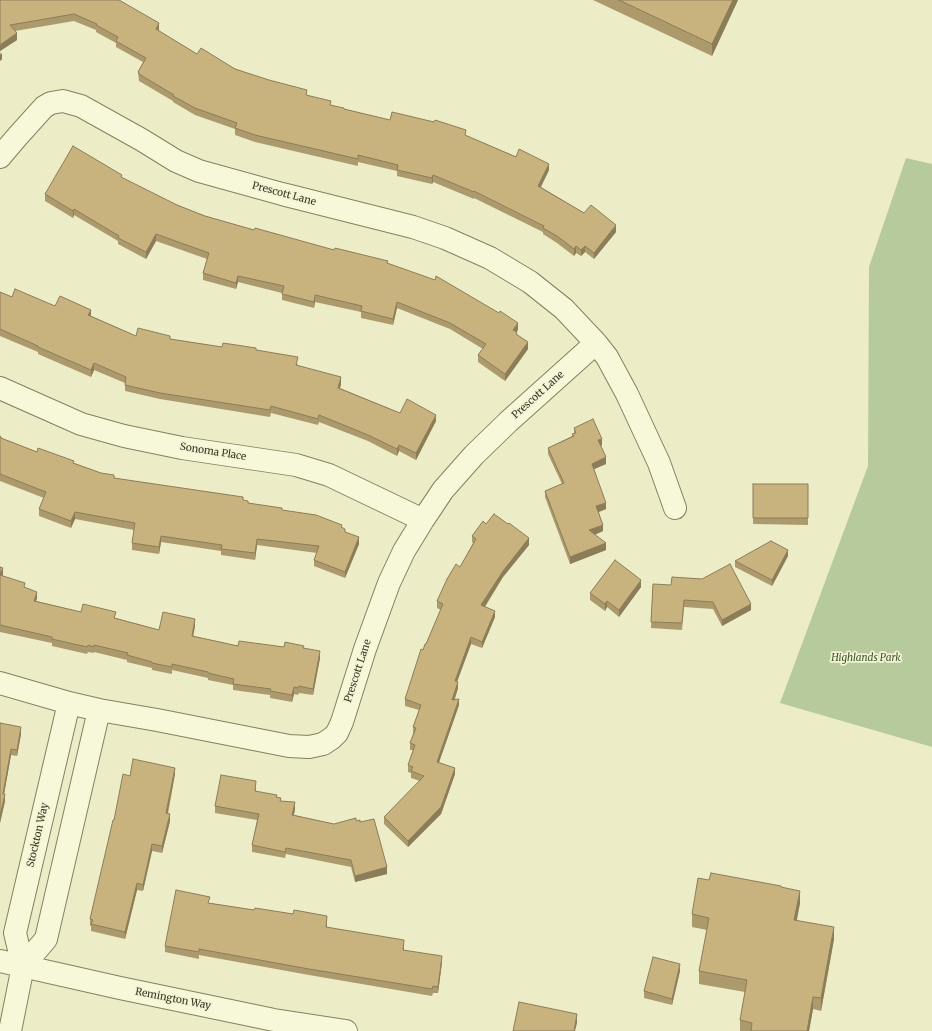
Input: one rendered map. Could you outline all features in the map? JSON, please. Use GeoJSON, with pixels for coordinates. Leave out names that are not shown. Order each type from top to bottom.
{"type":"FeatureCollection","features":[{"type":"Feature","properties":{"kind":"street","name":"Prescott Lane"},"geometry":{"type":"LineString","coordinates":[[0,157],[44,108],[51,103],[63,101],[81,106],[176,161],[199,171],[282,194],[413,227],[445,238],[490,258],[530,282],[564,308],[607,357],[627,394],[659,463],[675,508]]}},
{"type":"Feature","properties":{"kind":"street","name":"Prescott Lane"},"geometry":{"type":"LineString","coordinates":[[0,683],[99,710],[289,746],[309,747],[323,744],[337,733],[342,722],[365,648],[389,583],[404,551],[423,520],[444,490],[474,455],[508,422],[596,343]]}},
{"type":"Feature","properties":{"kind":"street","name":"Sonoma Place"},"geometry":{"type":"LineString","coordinates":[[0,388],[81,424],[124,436],[182,448],[296,465],[329,475],[423,520]]}},
{"type":"Feature","properties":{"kind":"street","name":"Stockton Way"},"geometry":{"type":"LineString","coordinates":[[10,1031],[23,966],[15,933],[69,703]]}},
{"type":"Feature","properties":{"kind":"street","name":"Stockton Way"},"geometry":{"type":"LineString","coordinates":[[23,966],[46,939],[99,710]]}},
{"type":"Feature","properties":{"kind":"street","name":"Remington Way"},"geometry":{"type":"LineString","coordinates":[[0,961],[120,988],[266,1018],[346,1031]]}},
{"type":"Feature","properties":{"kind":"green space","name":"Highlands Park"},"geometry":{"type":"Polygon","coordinates":[[[906,158],[932,164],[932,747],[780,703],[868,466],[869,267],[906,158]]]}},
{"type":"Feature","properties":{"kind":"building"},"geometry":{"type":"Polygon","coordinates":[[[0,0],[119,0],[159,23],[156,29],[197,54],[201,48],[235,69],[307,90],[306,95],[331,101],[330,105],[390,120],[392,112],[434,122],[435,120],[466,130],[465,135],[516,157],[519,149],[549,164],[538,186],[584,213],[591,205],[616,225],[594,253],[585,246],[581,250],[576,246],[574,249],[557,236],[543,228],[544,226],[474,191],[433,175],[432,178],[397,170],[398,165],[358,155],[358,159],[255,135],[235,128],[237,123],[195,108],[139,74],[138,72],[146,58],[116,41],[118,37],[96,25],[97,24],[74,14],[10,25],[17,33],[0,45],[0,0]]]}},
{"type":"Feature","properties":{"kind":"building"},"geometry":{"type":"Polygon","coordinates":[[[619,0],[733,0],[712,44],[619,0]]]}},
{"type":"Feature","properties":{"kind":"building"},"geometry":{"type":"Polygon","coordinates":[[[73,146],[122,175],[121,177],[177,205],[205,216],[334,250],[335,248],[388,261],[387,263],[435,280],[436,276],[499,313],[500,311],[518,323],[513,330],[517,332],[516,334],[528,342],[505,374],[478,355],[486,344],[450,323],[397,302],[393,319],[361,311],[362,306],[315,295],[314,302],[282,294],[284,286],[238,276],[236,283],[203,273],[209,253],[156,234],[146,252],[118,238],[119,236],[74,209],[73,211],[45,194],[73,146]]]}},
{"type":"Feature","properties":{"kind":"building"},"geometry":{"type":"Polygon","coordinates":[[[15,289],[55,306],[60,296],[91,310],[88,315],[136,336],[138,328],[170,336],[170,339],[222,347],[223,343],[298,357],[296,365],[341,377],[338,388],[400,413],[407,399],[436,415],[416,453],[399,445],[397,449],[368,435],[319,415],[318,419],[271,406],[270,410],[160,393],[125,385],[126,377],[94,363],[91,370],[0,329],[0,292],[12,297],[15,289]]]}},
{"type":"Feature","properties":{"kind":"building"},"geometry":{"type":"Polygon","coordinates":[[[593,419],[602,439],[598,440],[606,457],[592,464],[606,503],[596,506],[603,525],[589,530],[606,543],[570,557],[545,491],[564,483],[548,448],[574,436],[572,434],[576,433],[574,428],[593,419]]]}},
{"type":"Feature","properties":{"kind":"building"},"geometry":{"type":"Polygon","coordinates":[[[0,436],[1,438],[37,452],[38,448],[101,473],[114,475],[114,478],[243,497],[243,500],[248,501],[248,503],[316,515],[342,525],[341,527],[345,529],[345,532],[359,537],[345,572],[314,560],[319,546],[257,539],[255,553],[221,549],[222,545],[161,536],[159,547],[132,543],[135,523],[75,512],[71,521],[39,509],[46,492],[0,474],[0,436]]]}},
{"type":"Feature","properties":{"kind":"building"},"geometry":{"type":"Polygon","coordinates":[[[753,484],[808,484],[808,518],[753,518],[753,484]]]}},
{"type":"Feature","properties":{"kind":"building"},"geometry":{"type":"Polygon","coordinates":[[[494,514],[529,538],[503,571],[481,605],[495,611],[482,642],[471,637],[455,681],[458,682],[452,700],[459,699],[437,762],[455,768],[441,807],[408,841],[384,817],[424,776],[411,771],[413,767],[408,765],[415,745],[410,743],[416,728],[413,727],[421,705],[405,699],[421,649],[423,650],[426,644],[443,604],[437,601],[447,579],[456,564],[460,567],[476,539],[472,536],[483,521],[486,524],[494,514]]]}},
{"type":"Feature","properties":{"kind":"building"},"geometry":{"type":"Polygon","coordinates":[[[771,541],[788,550],[772,580],[735,561],[771,541]]]}},
{"type":"Feature","properties":{"kind":"building"},"geometry":{"type":"Polygon","coordinates":[[[615,560],[641,580],[619,610],[607,601],[605,604],[590,593],[615,560]]]}},
{"type":"Feature","properties":{"kind":"building"},"geometry":{"type":"Polygon","coordinates":[[[730,564],[751,604],[722,620],[713,602],[684,600],[682,623],[651,622],[653,584],[671,585],[672,577],[702,579],[730,564]]]}},
{"type":"Feature","properties":{"kind":"building"},"geometry":{"type":"Polygon","coordinates":[[[0,567],[3,568],[0,574],[0,567]]]}},
{"type":"Feature","properties":{"kind":"building"},"geometry":{"type":"Polygon","coordinates":[[[0,575],[25,583],[24,587],[37,592],[34,601],[81,612],[83,604],[116,612],[114,618],[159,630],[163,612],[195,619],[192,636],[238,646],[239,641],[284,647],[285,642],[304,646],[303,648],[320,651],[313,689],[299,686],[298,688],[294,687],[292,695],[270,691],[271,689],[233,684],[234,679],[208,672],[172,664],[172,667],[152,663],[127,655],[128,653],[94,645],[94,647],[88,645],[87,647],[0,625],[0,575]]]}},
{"type":"Feature","properties":{"kind":"building"},"geometry":{"type":"Polygon","coordinates":[[[0,723],[21,727],[17,750],[11,749],[3,794],[5,794],[0,816],[0,723]]]}},
{"type":"Feature","properties":{"kind":"building"},"geometry":{"type":"Polygon","coordinates":[[[133,759],[175,768],[166,813],[170,814],[162,846],[152,844],[143,885],[137,883],[125,932],[91,924],[93,920],[90,919],[114,820],[123,774],[130,776],[133,759]]]}},
{"type":"Feature","properties":{"kind":"building"},"geometry":{"type":"Polygon","coordinates":[[[221,775],[256,781],[255,791],[277,795],[276,797],[281,798],[280,801],[295,802],[292,815],[334,824],[356,818],[356,821],[360,820],[360,822],[374,819],[387,867],[355,876],[351,860],[286,848],[285,852],[252,845],[259,814],[215,806],[221,775]]]}},
{"type":"Feature","properties":{"kind":"building"},"geometry":{"type":"Polygon","coordinates":[[[711,873],[800,891],[794,920],[834,927],[821,998],[813,997],[807,1031],[751,1031],[752,1023],[740,1020],[747,980],[699,971],[709,918],[692,914],[698,878],[709,880],[711,873]]]}},
{"type":"Feature","properties":{"kind":"building"},"geometry":{"type":"Polygon","coordinates":[[[176,890],[210,897],[208,903],[293,914],[294,910],[327,916],[326,927],[404,940],[403,950],[442,956],[438,987],[433,986],[432,989],[199,949],[199,952],[165,946],[176,890]]]}},
{"type":"Feature","properties":{"kind":"building"},"geometry":{"type":"Polygon","coordinates":[[[653,957],[680,964],[672,999],[644,991],[653,957]]]}},
{"type":"Feature","properties":{"kind":"building"},"geometry":{"type":"Polygon","coordinates":[[[519,1002],[577,1014],[574,1031],[513,1031],[519,1002]]]}}]}
